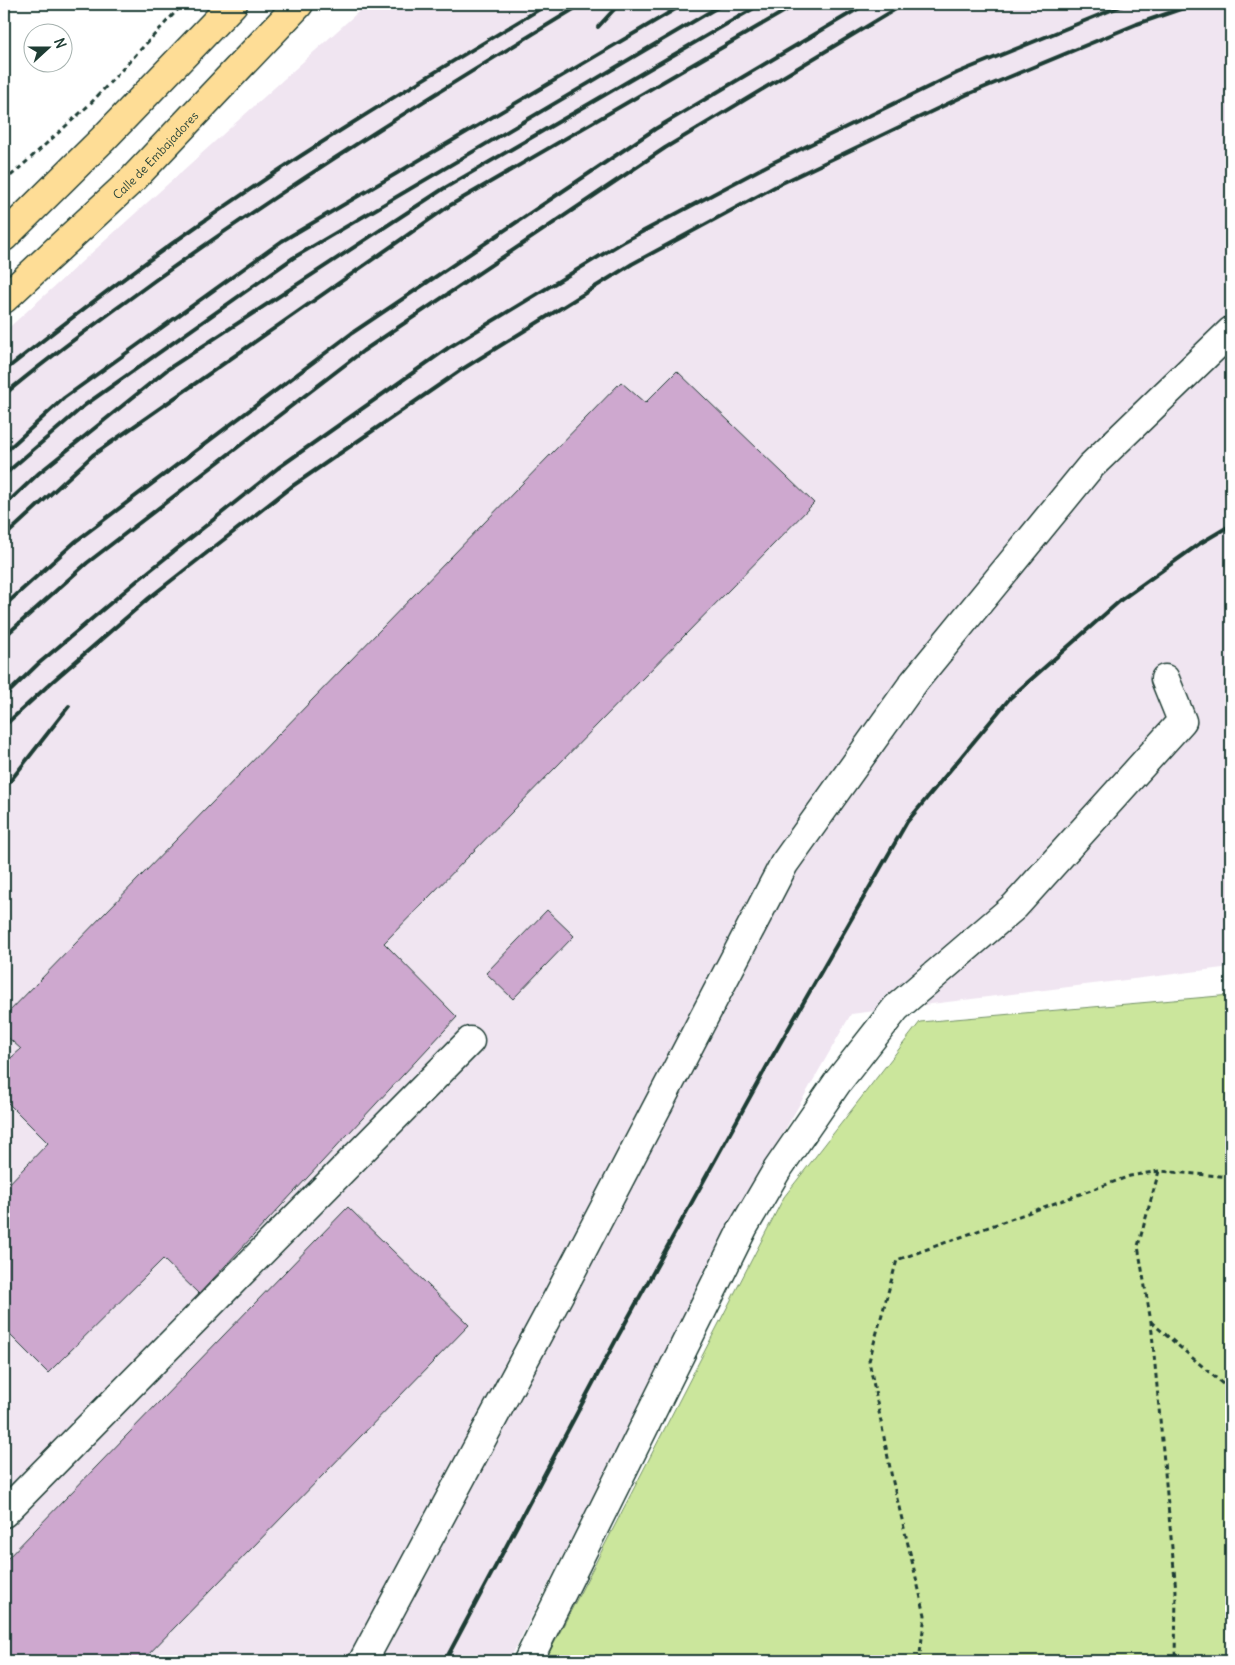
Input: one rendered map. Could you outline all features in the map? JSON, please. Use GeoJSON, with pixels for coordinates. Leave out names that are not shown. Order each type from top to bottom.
{"type":"FeatureCollection","features":[{"type":"Feature","properties":{"kind":"main road"},"geometry":{"type":"LineString","coordinates":[[4,237],[233,4]]}},
{"type":"Feature","properties":{"kind":"main road","name":"Calle de Embajadores"},"geometry":{"type":"LineString","coordinates":[[4,299],[134,178],[299,4]]}},
{"type":"Feature","properties":{"kind":"lane"},"geometry":{"type":"LineString","coordinates":[[363,1661],[564,1286],[784,864],[914,682],[1090,467],[1231,331]]}},
{"type":"Feature","properties":{"kind":"lane"},"geometry":{"type":"LineString","coordinates":[[528,1661],[743,1228],[777,1170],[837,1083],[896,1008],[1015,906],[1182,721],[1164,679]]}},
{"type":"Feature","properties":{"kind":"lane"},"geometry":{"type":"LineString","coordinates":[[4,1512],[470,1041]]}},
{"type":"Feature","properties":{"kind":"path"},"geometry":{"type":"LineString","coordinates":[[4,182],[89,105],[183,4]]}},
{"type":"Feature","properties":{"kind":"path"},"geometry":{"type":"LineString","coordinates":[[919,1661],[925,1615],[892,1478],[869,1361],[898,1260],[1130,1176],[1159,1171],[1231,1177]]}},
{"type":"Feature","properties":{"kind":"path"},"geometry":{"type":"LineString","coordinates":[[1159,1171],[1138,1246],[1151,1322],[1176,1591],[1175,1661]]}},
{"type":"Feature","properties":{"kind":"path"},"geometry":{"type":"LineString","coordinates":[[1151,1322],[1231,1391]]}},
{"type":"Feature","properties":{"kind":"shaded area"},"geometry":{"type":"Polygon","coordinates":[[[367,4],[1231,4],[1231,967],[851,1014],[732,1223],[509,1661],[4,1661],[4,332],[367,4]]]}},
{"type":"Feature","properties":{"kind":"green space"},"geometry":{"type":"Polygon","coordinates":[[[1231,995],[1231,1661],[545,1661],[784,1197],[920,1022],[1231,995]]]}},
{"type":"Feature","properties":{"kind":"building"},"geometry":{"type":"Polygon","coordinates":[[[677,371],[814,503],[384,943],[457,1017],[199,1294],[163,1259],[48,1373],[4,1329],[4,1189],[48,1143],[4,1099],[4,1064],[21,1049],[4,1034],[4,1017],[621,382],[645,403],[677,371]]]}},
{"type":"Feature","properties":{"kind":"building"},"geometry":{"type":"Polygon","coordinates":[[[547,910],[574,936],[513,999],[486,973],[547,910]]]}},
{"type":"Feature","properties":{"kind":"building"},"geometry":{"type":"Polygon","coordinates":[[[348,1207],[469,1325],[142,1661],[4,1661],[4,1562],[348,1207]]]}},
{"type":"Feature","properties":{"kind":"railway"},"geometry":{"type":"LineString","coordinates":[[4,371],[75,315],[172,243],[240,196],[459,57],[548,4]]}},
{"type":"Feature","properties":{"kind":"railway"},"geometry":{"type":"LineString","coordinates":[[4,395],[154,281],[259,208],[419,104],[582,4]]}},
{"type":"Feature","properties":{"kind":"railway"},"geometry":{"type":"LineString","coordinates":[[598,27],[619,4]]}},
{"type":"Feature","properties":{"kind":"railway"},"geometry":{"type":"LineString","coordinates":[[4,453],[64,398],[282,241],[684,4]]}},
{"type":"Feature","properties":{"kind":"railway"},"geometry":{"type":"LineString","coordinates":[[4,475],[85,405],[293,258],[723,4]]}},
{"type":"Feature","properties":{"kind":"railway"},"geometry":{"type":"LineString","coordinates":[[4,506],[39,473],[168,369],[443,189],[761,4]]}},
{"type":"Feature","properties":{"kind":"railway"},"geometry":{"type":"LineString","coordinates":[[4,537],[93,455],[449,206],[797,4]]}},
{"type":"Feature","properties":{"kind":"railway"},"geometry":{"type":"LineString","coordinates":[[4,606],[76,541],[352,333],[655,129],[866,4]]}},
{"type":"Feature","properties":{"kind":"railway"},"geometry":{"type":"LineString","coordinates":[[4,637],[87,563],[363,351],[665,148],[904,4]]}},
{"type":"Feature","properties":{"kind":"railway"},"geometry":{"type":"LineString","coordinates":[[4,697],[38,664],[138,580],[278,468],[448,348],[623,242],[772,163],[957,73],[1126,4]]}},
{"type":"Feature","properties":{"kind":"railway"},"geometry":{"type":"LineString","coordinates":[[4,726],[149,598],[291,487],[461,370],[632,264],[780,184],[966,95],[1137,24],[1195,4]]}},
{"type":"Feature","properties":{"kind":"railway"},"geometry":{"type":"LineString","coordinates":[[445,1661],[617,1338],[767,1066],[907,822],[1010,698],[1122,599],[1199,544],[1231,525]]}},
{"type":"Feature","properties":{"kind":"railway"},"geometry":{"type":"LineString","coordinates":[[4,789],[69,706]]}}]}
